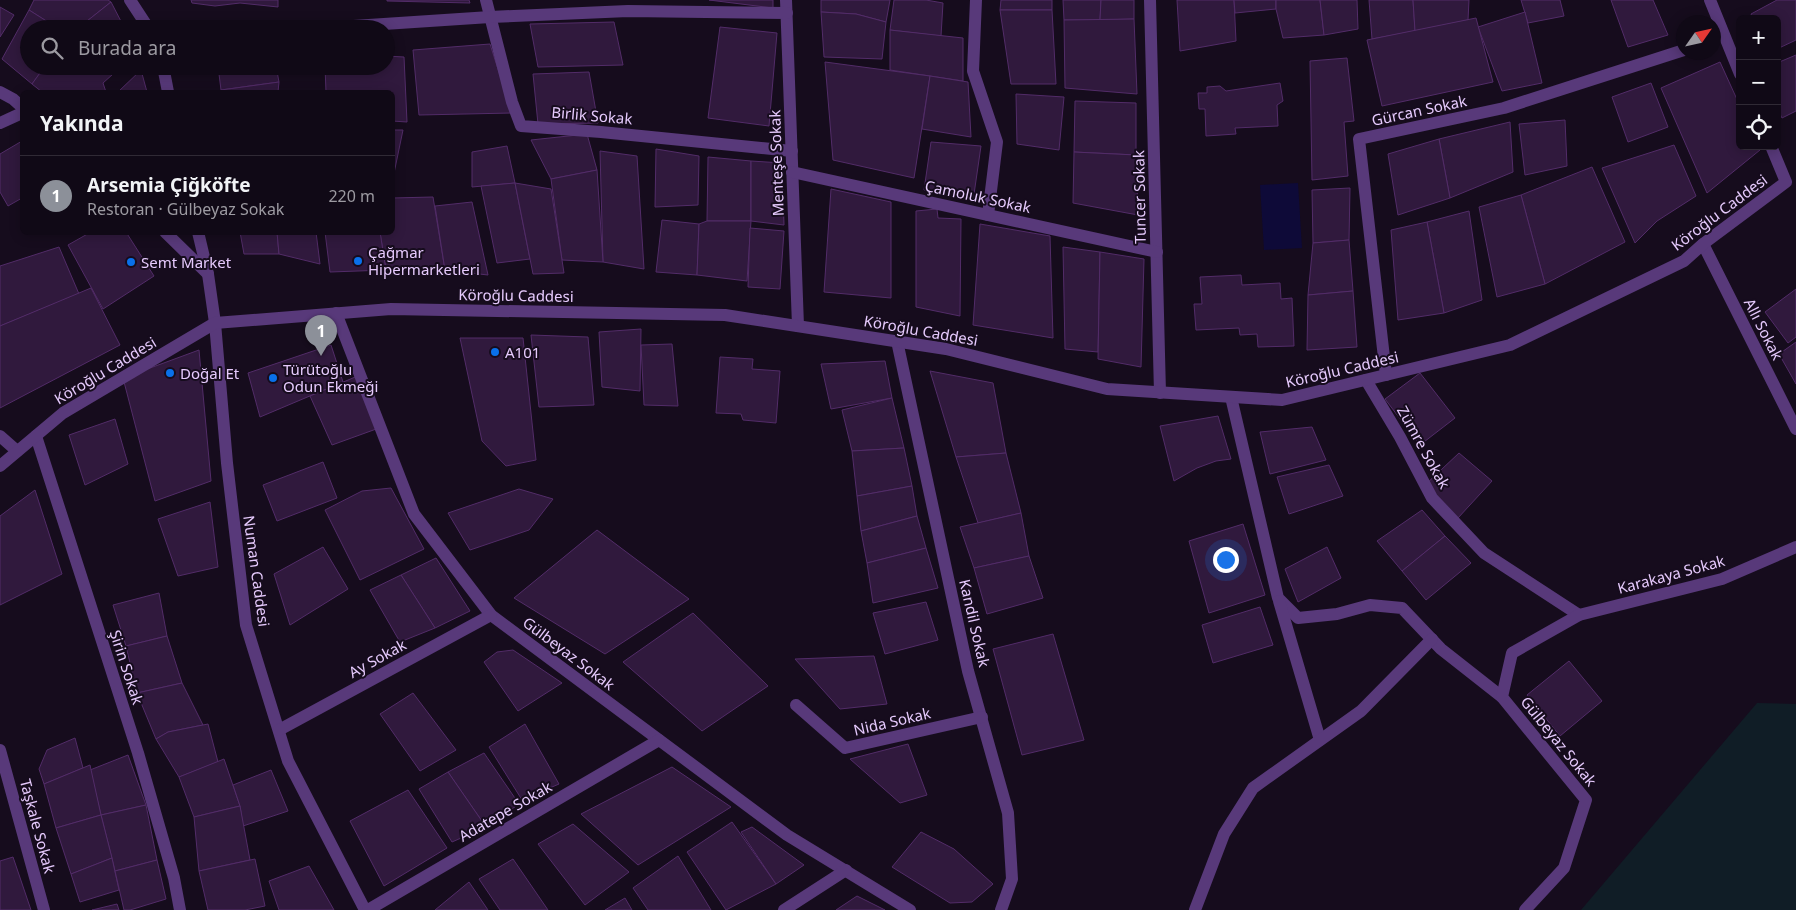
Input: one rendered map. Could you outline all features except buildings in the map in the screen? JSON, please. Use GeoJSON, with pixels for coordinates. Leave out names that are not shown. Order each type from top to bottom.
{"type":"FeatureCollection","features":[{"type":"Feature","properties":{"kind":"street"},"geometry":{"type":"LineString","coordinates":[[130,0],[143,20]]}},
{"type":"Feature","properties":{"kind":"street","name":"Birlik Sokak"},"geometry":{"type":"LineString","coordinates":[[486,0],[512,102],[521,126],[792,151]]}},
{"type":"Feature","properties":{"kind":"street","name":"Menteşe Sokak"},"geometry":{"type":"LineString","coordinates":[[786,0],[798,326]]}},
{"type":"Feature","properties":{"kind":"street"},"geometry":{"type":"LineString","coordinates":[[976,0],[973,71],[997,142],[988,215]]}},
{"type":"Feature","properties":{"kind":"street","name":"Tuncer Sokak"},"geometry":{"type":"LineString","coordinates":[[1150,0],[1160,393]]}},
{"type":"Feature","properties":{"kind":"street"},"geometry":{"type":"LineString","coordinates":[[1710,0],[1714,15]]}},
{"type":"Feature","properties":{"kind":"street"},"geometry":{"type":"LineString","coordinates":[[395,23],[628,11],[787,13]]}},
{"type":"Feature","properties":{"kind":"street"},"geometry":{"type":"LineString","coordinates":[[1721,41],[1736,67]]}},
{"type":"Feature","properties":{"kind":"street","name":"Gürcan Sokak"},"geometry":{"type":"LineString","coordinates":[[1386,375],[1359,140],[1504,108],[1676,53]]}},
{"type":"Feature","properties":{"kind":"street"},"geometry":{"type":"LineString","coordinates":[[165,75],[168,90]]}},
{"type":"Feature","properties":{"kind":"street"},"geometry":{"type":"LineString","coordinates":[[0,92],[20,105]]}},
{"type":"Feature","properties":{"kind":"street"},"geometry":{"type":"LineString","coordinates":[[0,124],[20,114]]}},
{"type":"Feature","properties":{"kind":"street","name":"Köroğlu Caddesi"},"geometry":{"type":"LineString","coordinates":[[0,466],[63,413],[215,323],[391,310],[725,314],[946,349],[1107,390],[1282,400],[1510,345],[1684,261],[1703,244],[1791,178],[1774,150]]}},
{"type":"Feature","properties":{"kind":"street","name":"Çamoluk Sokak"},"geometry":{"type":"LineString","coordinates":[[792,172],[1156,252]]}},
{"type":"Feature","properties":{"kind":"street"},"geometry":{"type":"LineString","coordinates":[[168,235],[208,274]]}},
{"type":"Feature","properties":{"kind":"street"},"geometry":{"type":"LineString","coordinates":[[199,235],[208,274]]}},
{"type":"Feature","properties":{"kind":"street","name":"Allı Sokak"},"geometry":{"type":"LineString","coordinates":[[1703,244],[1792,410],[1796,429]]}},
{"type":"Feature","properties":{"kind":"street","name":"Numan Caddesi"},"geometry":{"type":"LineString","coordinates":[[208,274],[215,323],[227,464],[246,625],[288,762],[366,910]]}},
{"type":"Feature","properties":{"kind":"street","name":"Gülbeyaz Sokak"},"geometry":{"type":"LineString","coordinates":[[336,314],[414,514],[491,615],[787,835],[910,910]]}},
{"type":"Feature","properties":{"kind":"street","name":"Kandil Sokak"},"geometry":{"type":"LineString","coordinates":[[897,341],[968,671],[1008,814],[1012,879],[1001,910]]}},
{"type":"Feature","properties":{"kind":"street","name":"Zümre Sokak"},"geometry":{"type":"LineString","coordinates":[[1366,380],[1400,437],[1432,498],[1484,553],[1579,615]]}},
{"type":"Feature","properties":{"kind":"street"},"geometry":{"type":"LineString","coordinates":[[1231,397],[1278,598],[1320,740]]}},
{"type":"Feature","properties":{"kind":"street"},"geometry":{"type":"LineString","coordinates":[[0,436],[17,451]]}},
{"type":"Feature","properties":{"kind":"street","name":"Şirin Sokak"},"geometry":{"type":"LineString","coordinates":[[36,436],[138,753],[174,878],[180,910]]}},
{"type":"Feature","properties":{"kind":"street","name":"Karakaya Sokak"},"geometry":{"type":"LineString","coordinates":[[1579,615],[1722,579],[1796,547]]}},
{"type":"Feature","properties":{"kind":"street"},"geometry":{"type":"LineString","coordinates":[[1278,598],[1298,618],[1337,614],[1370,605],[1402,608],[1441,649],[1502,697]]}},
{"type":"Feature","properties":{"kind":"street","name":"Ay Sokak"},"geometry":{"type":"LineString","coordinates":[[278,730],[491,615]]}},
{"type":"Feature","properties":{"kind":"street","name":"Gülbeyaz Sokak"},"geometry":{"type":"LineString","coordinates":[[1525,910],[1564,868],[1586,800],[1502,697],[1512,653],[1579,615]]}},
{"type":"Feature","properties":{"kind":"street"},"geometry":{"type":"LineString","coordinates":[[1195,910],[1224,834],[1253,788],[1361,712],[1432,639]]}},
{"type":"Feature","properties":{"kind":"street","name":"Nida Sokak"},"geometry":{"type":"LineString","coordinates":[[796,704],[845,748],[982,717]]}},
{"type":"Feature","properties":{"kind":"street","name":"Adatepe Sokak"},"geometry":{"type":"LineString","coordinates":[[366,910],[659,740]]}},
{"type":"Feature","properties":{"kind":"street","name":"Taşkale Sokak"},"geometry":{"type":"LineString","coordinates":[[0,750],[44,910]]}},
{"type":"Feature","properties":{"kind":"street"},"geometry":{"type":"LineString","coordinates":[[784,910],[846,870]]}},
{"type":"Feature","properties":{"kind":"shaded area"},"geometry":{"type":"Polygon","coordinates":[[[1298,183],[1302,248],[1264,250],[1260,185],[1298,183]]]}},
{"type":"Feature","properties":{"kind":"shaded area"},"geometry":{"type":"Polygon","coordinates":[[[1757,703],[1796,704],[1796,910],[1581,910],[1757,703]]]}},
{"type":"Feature","properties":{"kind":"place","name":"Çağmar Hipermarketleri"},"geometry":{"type":"Point","coordinates":[358,261]}},
{"type":"Feature","properties":{"kind":"place","name":"Semt Market"},"geometry":{"type":"Point","coordinates":[131,262]}},
{"type":"Feature","properties":{"kind":"place","name":"A101"},"geometry":{"type":"Point","coordinates":[495,352]}},
{"type":"Feature","properties":{"kind":"place","name":"Arsemia Çiğköfte"},"geometry":{"type":"Point","coordinates":[321,356]}},
{"type":"Feature","properties":{"kind":"place","name":"Doğal Et"},"geometry":{"type":"Point","coordinates":[170,373]}},
{"type":"Feature","properties":{"kind":"place","name":"Türütoğlu Odun Ekmeği"},"geometry":{"type":"Point","coordinates":[273,378]}}]}
